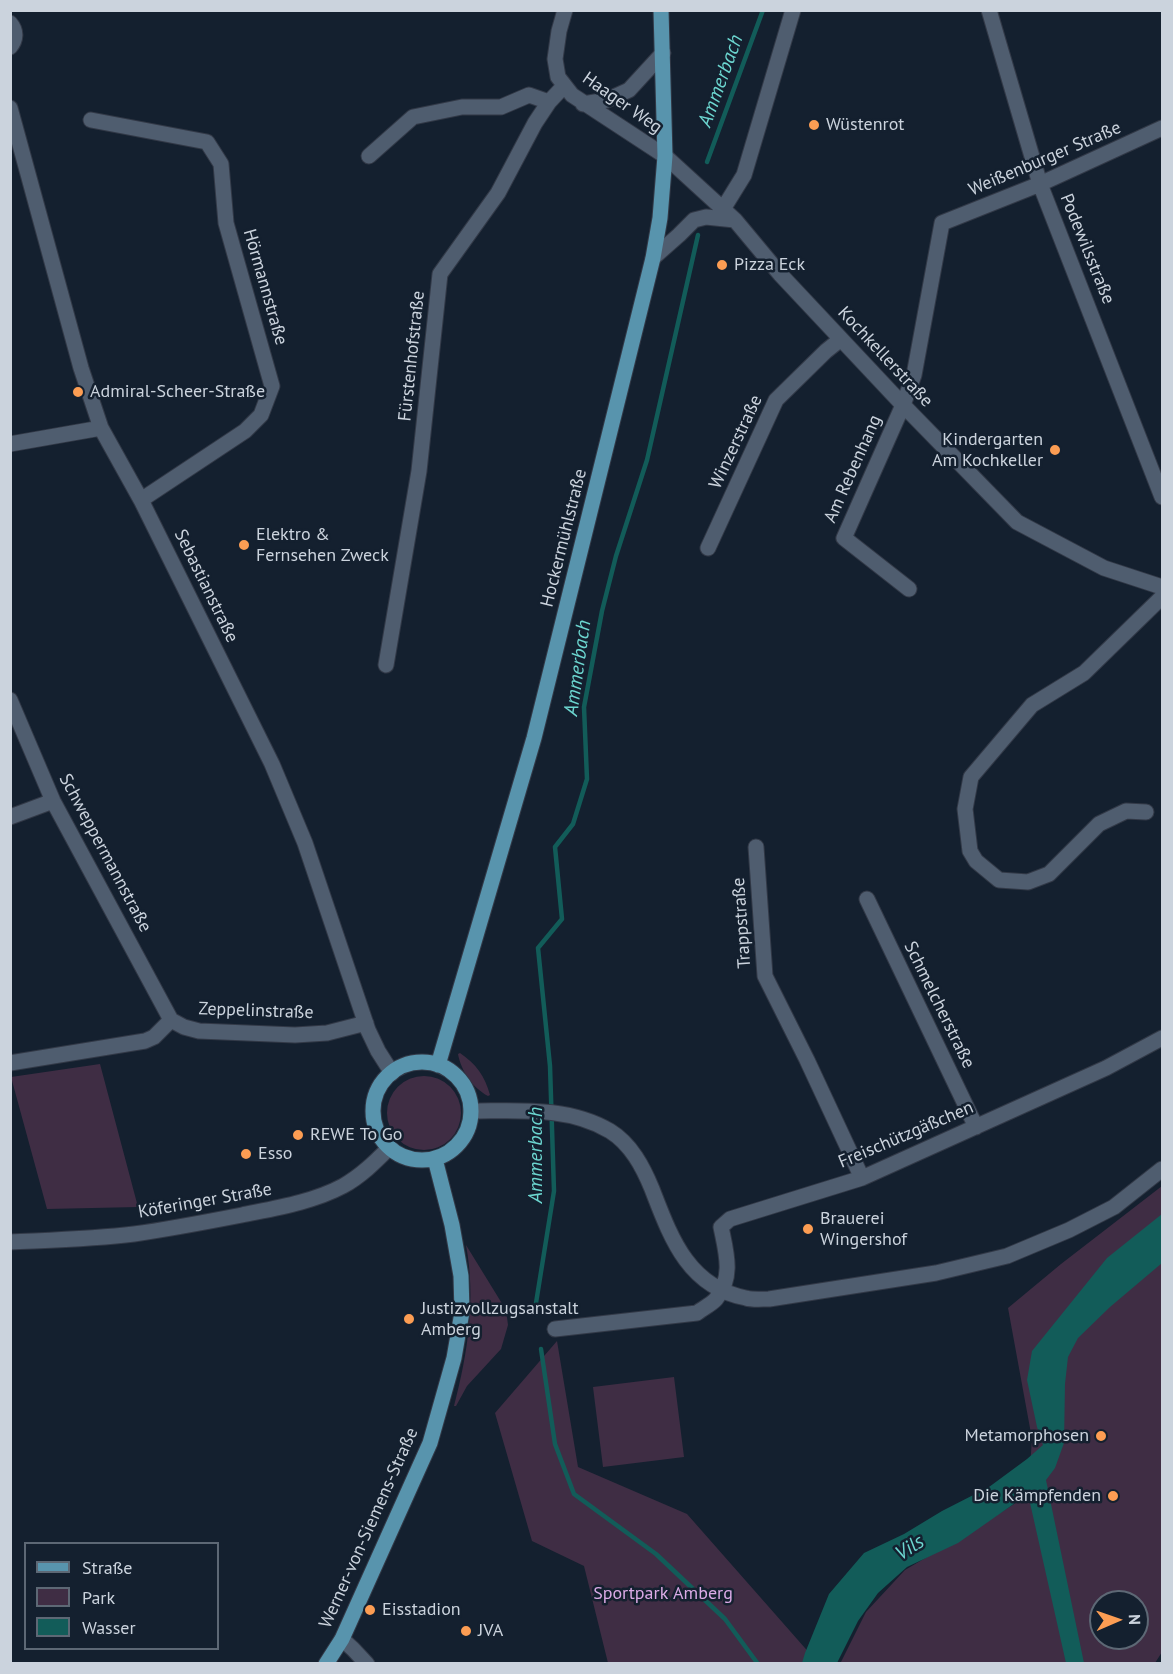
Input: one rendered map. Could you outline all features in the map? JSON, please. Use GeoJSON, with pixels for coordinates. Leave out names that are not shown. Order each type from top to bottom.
{"type":"FeatureCollection","features":[{"type":"Feature","properties":{"kind":"main road","name":"Hockermühlstraße"},"geometry":{"type":"LineString","coordinates":[[438,1065],[534,738],[653,258],[660,218],[664,156],[661,10]]}},
{"type":"Feature","properties":{"kind":"main road"},"geometry":{"type":"LineString","coordinates":[[423,1062],[438,1065],[458,1078],[465,1088],[471,1112],[468,1128],[461,1142],[450,1152],[435,1159],[420,1161],[404,1158],[389,1148],[381,1139],[375,1126],[373,1111],[375,1096],[382,1083],[392,1073],[407,1065],[423,1062]]}},
{"type":"Feature","properties":{"kind":"main road","name":"Werner-von-Siemens-Straße"},"geometry":{"type":"LineString","coordinates":[[326,1664],[342,1639],[430,1443],[454,1358],[462,1312],[462,1276],[435,1159]]}},
{"type":"Feature","properties":{"kind":"street","name":"Haager Weg"},"geometry":{"type":"LineString","coordinates":[[565,10],[555,59],[558,77],[564,86],[583,104],[664,156]]}},
{"type":"Feature","properties":{"kind":"street"},"geometry":{"type":"LineString","coordinates":[[723,209],[744,175],[793,10]]}},
{"type":"Feature","properties":{"kind":"street","name":"Podewilsstraße"},"geometry":{"type":"LineString","coordinates":[[989,10],[1040,184],[1162,497]]}},
{"type":"Feature","properties":{"kind":"street"},"geometry":{"type":"LineString","coordinates":[[10,23],[15,32],[15,38],[10,47]]}},
{"type":"Feature","properties":{"kind":"street"},"geometry":{"type":"LineString","coordinates":[[583,104],[607,100],[629,90],[663,53]]}},
{"type":"Feature","properties":{"kind":"street","name":"Fürstenhofstraße"},"geometry":{"type":"LineString","coordinates":[[386,665],[419,471],[440,274],[498,193],[534,123],[564,86]]}},
{"type":"Feature","properties":{"kind":"street"},"geometry":{"type":"LineString","coordinates":[[369,156],[413,117],[462,107],[501,107],[528,95],[549,102]]}},
{"type":"Feature","properties":{"kind":"street","name":"Sebastianstraße"},"geometry":{"type":"LineString","coordinates":[[10,108],[81,368],[101,428],[141,500],[280,784],[305,843],[366,1023],[378,1052],[392,1073]]}},
{"type":"Feature","properties":{"kind":"street","name":"Hörmannstraße"},"geometry":{"type":"LineString","coordinates":[[90,120],[207,142],[221,164],[226,223],[272,386],[261,415],[245,431],[141,500]]}},
{"type":"Feature","properties":{"kind":"street","name":"Weißenburger Straße"},"geometry":{"type":"LineString","coordinates":[[903,405],[914,375],[942,223],[1040,184],[1162,128]]}},
{"type":"Feature","properties":{"kind":"street","name":"Kochkellerstraße"},"geometry":{"type":"LineString","coordinates":[[664,156],[735,220],[780,274],[1017,522],[1104,568],[1162,587]]}},
{"type":"Feature","properties":{"kind":"street"},"geometry":{"type":"LineString","coordinates":[[653,258],[694,220],[706,217],[735,220]]}},
{"type":"Feature","properties":{"kind":"street","name":"Winzerstraße"},"geometry":{"type":"LineString","coordinates":[[708,548],[776,400],[841,339]]}},
{"type":"Feature","properties":{"kind":"street","name":"Am Rebenhang"},"geometry":{"type":"LineString","coordinates":[[903,405],[844,538],[909,589]]}},
{"type":"Feature","properties":{"kind":"street"},"geometry":{"type":"LineString","coordinates":[[10,444],[101,428]]}},
{"type":"Feature","properties":{"kind":"street"},"geometry":{"type":"LineString","coordinates":[[1146,812],[1126,811],[1099,824],[1049,873],[1028,882],[999,880],[976,861],[970,851],[965,809],[971,777],[1032,705],[1084,673],[1162,597]]}},
{"type":"Feature","properties":{"kind":"street","name":"Schweppermannstraße"},"geometry":{"type":"LineString","coordinates":[[10,700],[53,801],[171,1020]]}},
{"type":"Feature","properties":{"kind":"street"},"geometry":{"type":"LineString","coordinates":[[10,817],[53,801]]}},
{"type":"Feature","properties":{"kind":"street","name":"Trappstraße"},"geometry":{"type":"LineString","coordinates":[[756,847],[765,976],[801,1062],[862,1178]]}},
{"type":"Feature","properties":{"kind":"street","name":"Schmelcherstraße"},"geometry":{"type":"LineString","coordinates":[[867,899],[976,1127]]}},
{"type":"Feature","properties":{"kind":"street","name":"Zeppelinstraße"},"geometry":{"type":"LineString","coordinates":[[10,1063],[145,1041],[154,1037],[171,1020],[199,1031],[295,1035],[327,1033],[366,1023]]}},
{"type":"Feature","properties":{"kind":"street","name":"Freischützgäßchen"},"geometry":{"type":"LineString","coordinates":[[721,1291],[726,1282],[728,1263],[721,1227],[730,1219],[862,1178],[1106,1068],[1162,1038]]}},
{"type":"Feature","properties":{"kind":"street"},"geometry":{"type":"LineString","coordinates":[[471,1112],[533,1111],[572,1115],[612,1132],[626,1144],[643,1167],[674,1242],[691,1267],[709,1284],[721,1291],[746,1298],[768,1299],[936,1273],[998,1258],[1034,1246],[1114,1207],[1162,1168]]}},
{"type":"Feature","properties":{"kind":"street","name":"Köferinger Straße"},"geometry":{"type":"LineString","coordinates":[[10,1242],[133,1234],[280,1207],[308,1200],[343,1186],[371,1166],[389,1148]]}},
{"type":"Feature","properties":{"kind":"street"},"geometry":{"type":"LineString","coordinates":[[555,1329],[697,1313],[716,1300],[721,1291]]}},
{"type":"Feature","properties":{"kind":"street"},"geometry":{"type":"LineString","coordinates":[[342,1639],[367,1664]]}},
{"type":"Feature","properties":{"kind":"green space"},"geometry":{"type":"Polygon","coordinates":[[[460,1053],[479,1071],[490,1095],[483,1093],[468,1078],[462,1067],[458,1054],[460,1053]]]}},
{"type":"Feature","properties":{"kind":"green space"},"geometry":{"type":"Polygon","coordinates":[[[100,1064],[138,1207],[47,1209],[11,1077],[100,1064]]]}},
{"type":"Feature","properties":{"kind":"green space"},"geometry":{"type":"Polygon","coordinates":[[[417,1076],[431,1076],[445,1082],[455,1092],[461,1106],[459,1127],[445,1144],[431,1150],[417,1150],[403,1144],[393,1134],[387,1120],[387,1106],[393,1092],[403,1082],[417,1076]]]}},
{"type":"Feature","properties":{"kind":"green space"},"geometry":{"type":"Polygon","coordinates":[[[1162,1186],[1162,1652],[1155,1663],[840,1664],[866,1612],[905,1570],[1028,1495],[1032,1439],[1008,1308],[1162,1186]]]}},
{"type":"Feature","properties":{"kind":"green space"},"geometry":{"type":"Polygon","coordinates":[[[466,1245],[506,1310],[508,1325],[501,1349],[467,1386],[454,1406],[469,1326],[470,1285],[466,1245]]]}},
{"type":"Feature","properties":{"kind":"green space","name":"Sportpark Amberg"},"geometry":{"type":"Polygon","coordinates":[[[557,1341],[578,1467],[687,1514],[812,1656],[808,1663],[608,1663],[584,1566],[532,1541],[495,1413],[557,1341]]]}},
{"type":"Feature","properties":{"kind":"green space"},"geometry":{"type":"Polygon","coordinates":[[[674,1377],[684,1457],[603,1467],[593,1387],[674,1377]]]}},
{"type":"Feature","properties":{"kind":"water","name":"Vils"},"geometry":{"type":"Polygon","coordinates":[[[1162,1214],[1162,1263],[1110,1307],[1078,1338],[1068,1357],[1064,1443],[1055,1468],[1046,1480],[1084,1663],[1066,1663],[1028,1494],[958,1543],[907,1567],[878,1593],[858,1621],[837,1663],[802,1663],[829,1594],[864,1553],[904,1534],[989,1487],[1043,1445],[1027,1380],[1032,1351],[1107,1258],[1162,1214]]]}},
{"type":"Feature","properties":{"kind":"waterway","name":"Ammerbach"},"geometry":{"type":"LineString","coordinates":[[707,162],[763,10]]}},
{"type":"Feature","properties":{"kind":"waterway","name":"Ammerbach"},"geometry":{"type":"LineString","coordinates":[[537,1314],[536,1303],[554,1191],[550,1066],[538,948],[562,919],[555,847],[573,824],[587,779],[584,707],[602,611],[616,556],[647,460],[698,235]]}},
{"type":"Feature","properties":{"kind":"waterway","name":"Ammerbach"},"geometry":{"type":"LineString","coordinates":[[541,1349],[555,1444],[574,1494],[656,1554],[725,1619],[758,1664]]}},
{"type":"Feature","properties":{"kind":"place","name":"Wüstenrot"},"geometry":{"type":"Point","coordinates":[814,125]}},
{"type":"Feature","properties":{"kind":"place","name":"Pizza Eck"},"geometry":{"type":"Point","coordinates":[722,265]}},
{"type":"Feature","properties":{"kind":"place","name":"Admiral-Scheer-Straße"},"geometry":{"type":"Point","coordinates":[78,392]}},
{"type":"Feature","properties":{"kind":"place","name":"Kindergarten Am Kochkeller"},"geometry":{"type":"Point","coordinates":[1055,450]}},
{"type":"Feature","properties":{"kind":"place","name":"Elektro & Fernsehen Zweck"},"geometry":{"type":"Point","coordinates":[244,545]}},
{"type":"Feature","properties":{"kind":"place","name":"REWE To Go"},"geometry":{"type":"Point","coordinates":[298,1135]}},
{"type":"Feature","properties":{"kind":"place","name":"Esso"},"geometry":{"type":"Point","coordinates":[246,1154]}},
{"type":"Feature","properties":{"kind":"place","name":"Brauerei Wingershof"},"geometry":{"type":"Point","coordinates":[808,1229]}},
{"type":"Feature","properties":{"kind":"place","name":"Justizvollzugsanstalt Amberg"},"geometry":{"type":"Point","coordinates":[409,1319]}},
{"type":"Feature","properties":{"kind":"place","name":"Metamorphosen"},"geometry":{"type":"Point","coordinates":[1101,1436]}},
{"type":"Feature","properties":{"kind":"place","name":"Die Kämpfenden"},"geometry":{"type":"Point","coordinates":[1113,1496]}},
{"type":"Feature","properties":{"kind":"place","name":"Eisstadion"},"geometry":{"type":"Point","coordinates":[370,1610]}},
{"type":"Feature","properties":{"kind":"place","name":"JVA"},"geometry":{"type":"Point","coordinates":[466,1631]}}]}
